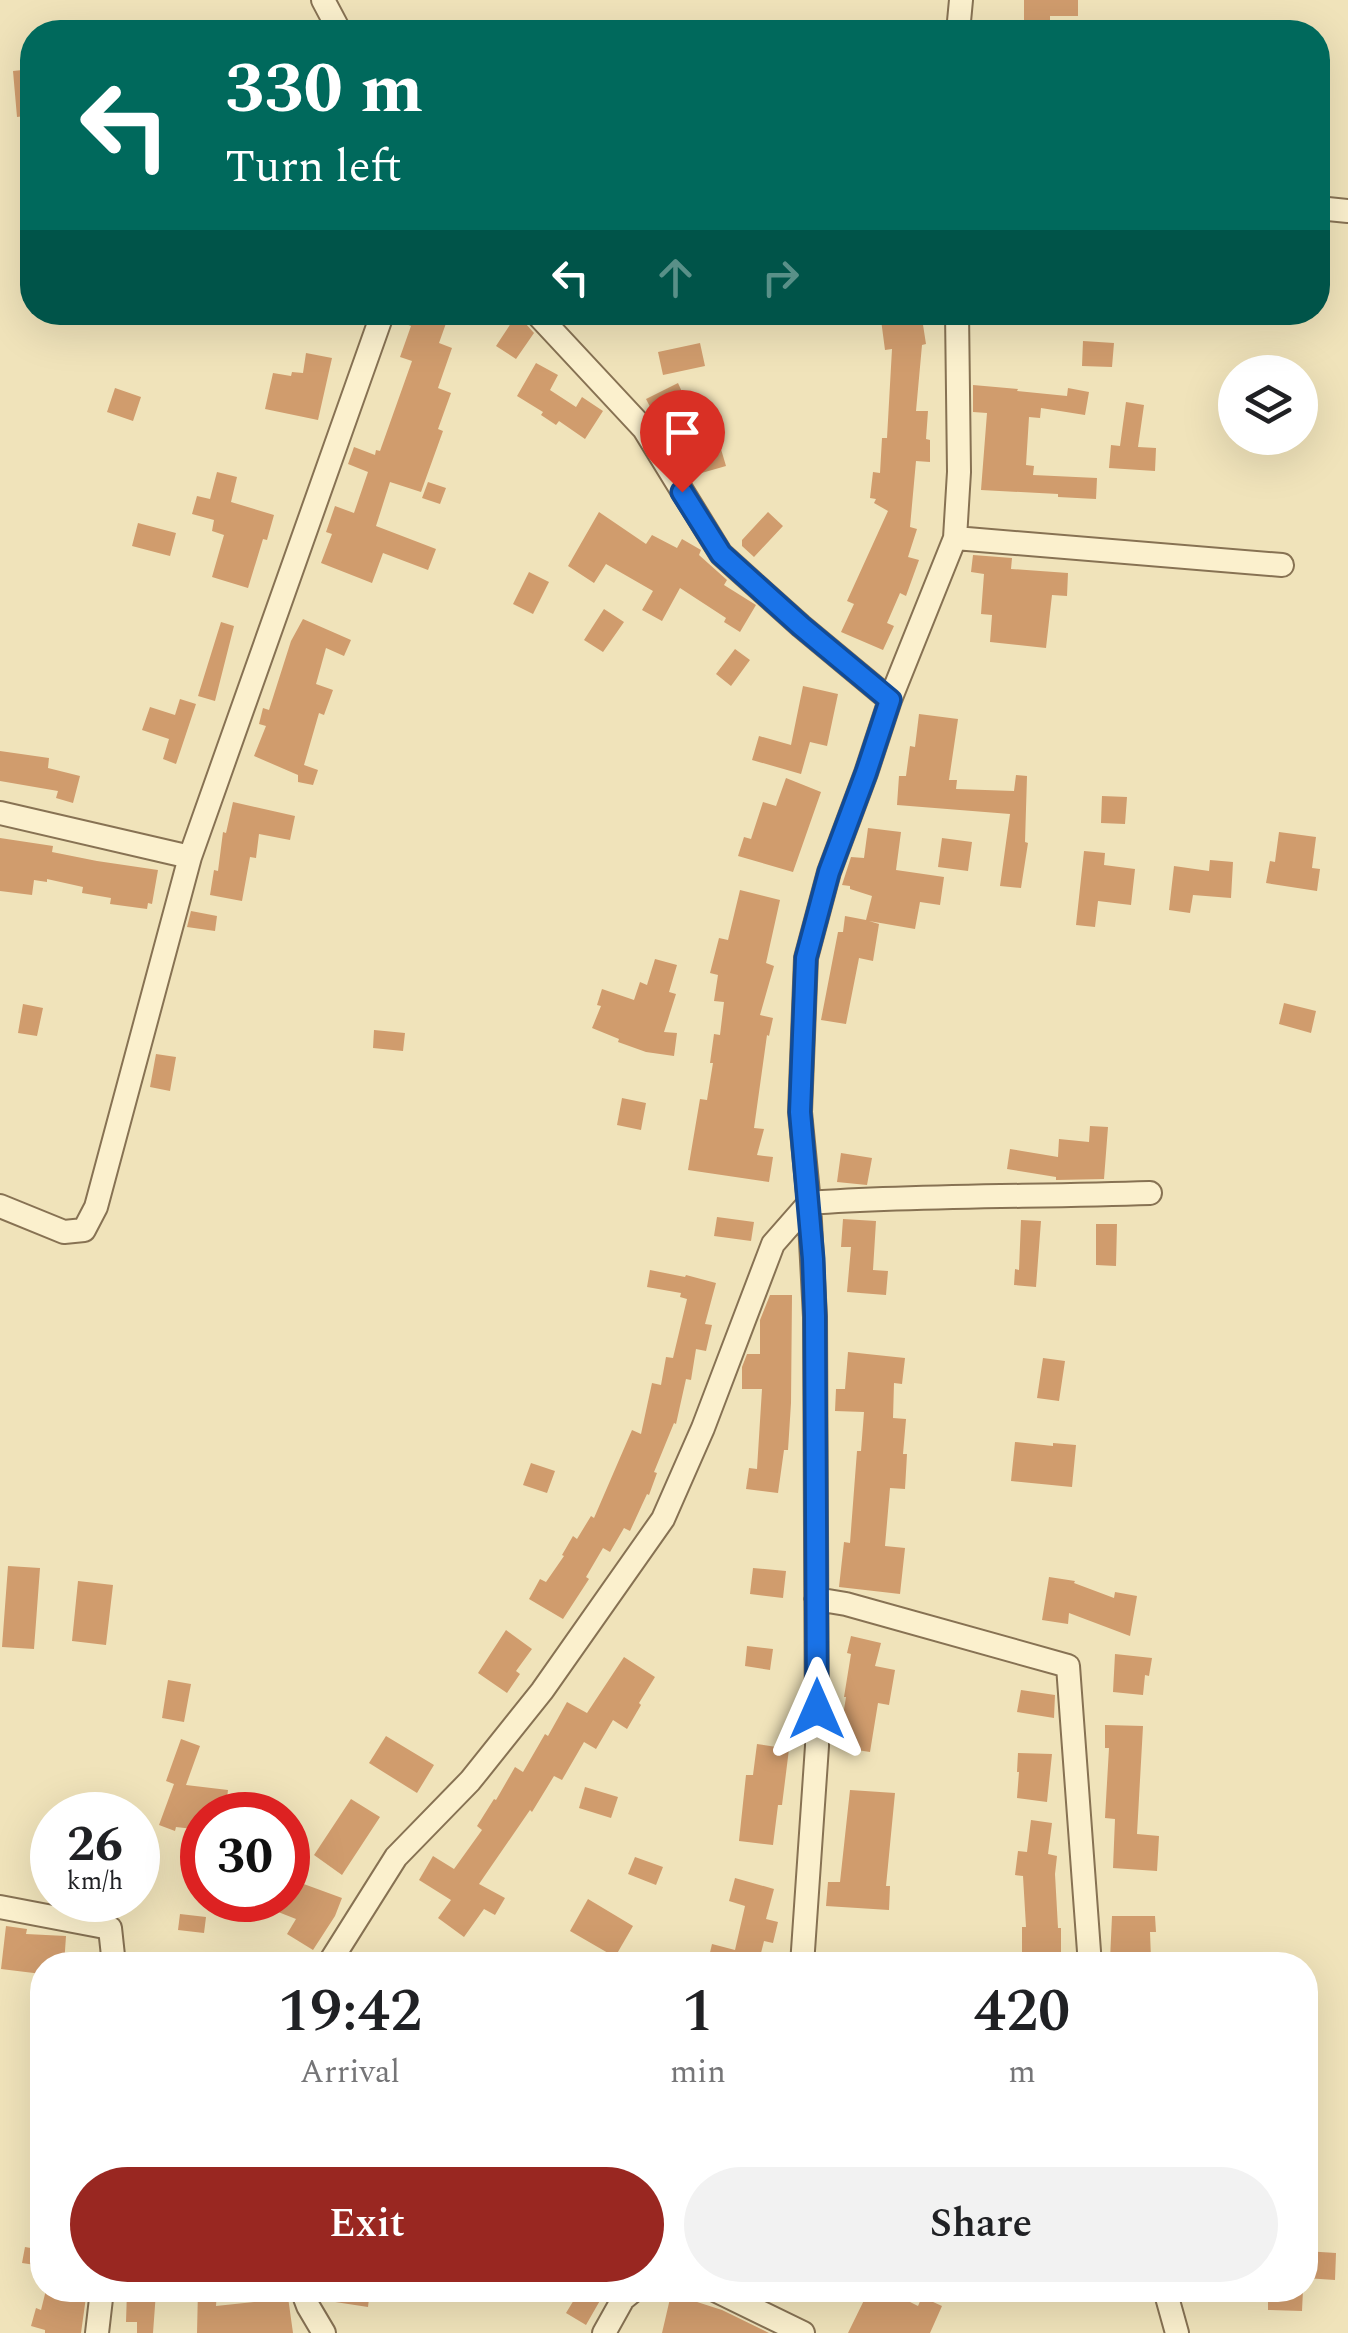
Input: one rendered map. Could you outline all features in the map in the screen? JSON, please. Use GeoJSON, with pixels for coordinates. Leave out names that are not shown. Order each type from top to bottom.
{"type":"FeatureCollection","features":[{"type":"Feature","properties":{"kind":"street"},"geometry":{"type":"LineString","coordinates":[[0,1206],[64,1232],[84,1230],[96,1207],[190,856],[377,325]]}},
{"type":"Feature","properties":{"kind":"street"},"geometry":{"type":"LineString","coordinates":[[547,325],[644,430],[721,554],[890,700]]}},
{"type":"Feature","properties":{"kind":"street"},"geometry":{"type":"LineString","coordinates":[[803,1952],[817,1746],[815,1316],[800,1112],[806,958],[829,872],[890,700],[954,538],[959,472],[958,325]]}},
{"type":"Feature","properties":{"kind":"street"},"geometry":{"type":"LineString","coordinates":[[954,538],[1282,565]]}},
{"type":"Feature","properties":{"kind":"street"},"geometry":{"type":"LineString","coordinates":[[0,812],[190,856]]}},
{"type":"Feature","properties":{"kind":"street"},"geometry":{"type":"LineString","coordinates":[[336,1952],[396,1857],[470,1781],[542,1692],[663,1519],[704,1428],[773,1244],[808,1203],[1150,1193]]}},
{"type":"Feature","properties":{"kind":"street"},"geometry":{"type":"LineString","coordinates":[[816,1598],[1068,1666],[1089,1952]]}},
{"type":"Feature","properties":{"kind":"street"},"geometry":{"type":"LineString","coordinates":[[0,1906],[110,1928],[113,1952]]}},
{"type":"Feature","properties":{"kind":"street"},"geometry":{"type":"LineString","coordinates":[[97,2333],[101,2302]]}},
{"type":"Feature","properties":{"kind":"street"},"geometry":{"type":"LineString","coordinates":[[306,2302],[324,2333]]}},
{"type":"Feature","properties":{"kind":"street"},"geometry":{"type":"LineString","coordinates":[[604,2333],[622,2302]]}},
{"type":"Feature","properties":{"kind":"street"},"geometry":{"type":"LineString","coordinates":[[740,2302],[804,2333]]}},
{"type":"Feature","properties":{"kind":"street"},"geometry":{"type":"LineString","coordinates":[[1168,2302],[1177,2333]]}},
{"type":"Feature","properties":{"kind":"building"},"geometry":{"type":"Polygon","coordinates":[[[1024,0],[1078,0],[1078,16],[1024,20],[1024,0]]]}},
{"type":"Feature","properties":{"kind":"building"},"geometry":{"type":"Polygon","coordinates":[[[20,70],[17,117],[13,71],[20,70]]]}},
{"type":"Feature","properties":{"kind":"building"},"geometry":{"type":"Polygon","coordinates":[[[445,325],[439,343],[452,348],[438,388],[451,393],[438,429],[443,431],[421,492],[390,482],[376,526],[436,549],[428,570],[383,553],[372,583],[321,563],[332,534],[326,532],[335,506],[354,513],[368,472],[348,464],[354,447],[375,455],[376,450],[380,451],[412,361],[400,357],[411,326],[445,325]]]}},
{"type":"Feature","properties":{"kind":"building"},"geometry":{"type":"Polygon","coordinates":[[[510,325],[527,325],[534,333],[516,359],[496,346],[510,325]]]}},
{"type":"Feature","properties":{"kind":"building"},"geometry":{"type":"Polygon","coordinates":[[[882,325],[923,325],[926,344],[922,345],[916,411],[928,411],[926,439],[930,440],[930,462],[916,461],[910,527],[917,529],[908,557],[919,560],[906,596],[900,593],[887,623],[894,626],[883,650],[841,632],[854,604],[847,601],[888,511],[870,498],[873,472],[880,473],[882,438],[887,438],[892,349],[885,350],[882,325]]]}},
{"type":"Feature","properties":{"kind":"building"},"geometry":{"type":"Polygon","coordinates":[[[1083,341],[1114,343],[1112,367],[1082,366],[1083,341]]]}},
{"type":"Feature","properties":{"kind":"building"},"geometry":{"type":"Polygon","coordinates":[[[700,343],[705,366],[663,375],[658,352],[700,343]]]}},
{"type":"Feature","properties":{"kind":"building"},"geometry":{"type":"Polygon","coordinates":[[[306,353],[332,358],[318,420],[265,409],[273,373],[303,373],[306,353]]]}},
{"type":"Feature","properties":{"kind":"building"},"geometry":{"type":"Polygon","coordinates":[[[536,363],[558,375],[550,390],[576,407],[582,397],[603,411],[585,439],[559,421],[556,425],[517,396],[536,363]]]}},
{"type":"Feature","properties":{"kind":"building"},"geometry":{"type":"Polygon","coordinates":[[[678,383],[692,414],[661,428],[646,399],[678,383]]]}},
{"type":"Feature","properties":{"kind":"building"},"geometry":{"type":"Polygon","coordinates":[[[973,385],[1067,396],[1068,388],[1089,392],[1085,415],[1041,408],[1040,418],[1029,417],[1026,465],[1034,466],[1033,475],[1097,478],[1096,499],[981,490],[987,413],[973,412],[973,385]]]}},
{"type":"Feature","properties":{"kind":"building"},"geometry":{"type":"Polygon","coordinates":[[[115,388],[141,397],[133,421],[107,412],[115,388]]]}},
{"type":"Feature","properties":{"kind":"building"},"geometry":{"type":"Polygon","coordinates":[[[1126,402],[1144,405],[1138,447],[1156,448],[1155,471],[1109,468],[1111,445],[1120,446],[1126,402]]]}},
{"type":"Feature","properties":{"kind":"building"},"geometry":{"type":"Polygon","coordinates":[[[718,439],[726,466],[691,476],[677,451],[718,439]]]}},
{"type":"Feature","properties":{"kind":"building"},"geometry":{"type":"Polygon","coordinates":[[[217,472],[237,477],[231,502],[274,515],[248,588],[212,577],[224,535],[212,531],[214,520],[192,514],[197,496],[210,499],[217,472]]]}},
{"type":"Feature","properties":{"kind":"building"},"geometry":{"type":"Polygon","coordinates":[[[428,482],[446,488],[440,504],[422,498],[428,482]]]}},
{"type":"Feature","properties":{"kind":"building"},"geometry":{"type":"Polygon","coordinates":[[[599,512],[646,544],[652,535],[677,548],[682,539],[701,550],[699,555],[727,580],[724,585],[756,605],[740,632],[724,622],[726,618],[680,588],[662,621],[642,610],[653,591],[606,564],[594,583],[568,566],[599,512]]]}},
{"type":"Feature","properties":{"kind":"building"},"geometry":{"type":"Polygon","coordinates":[[[768,512],[783,526],[754,557],[742,546],[742,540],[768,512]]]}},
{"type":"Feature","properties":{"kind":"building"},"geometry":{"type":"Polygon","coordinates":[[[138,523],[176,533],[170,556],[132,546],[138,523]]]}},
{"type":"Feature","properties":{"kind":"building"},"geometry":{"type":"Polygon","coordinates":[[[973,555],[1012,558],[1011,569],[1068,573],[1067,596],[1052,595],[1046,648],[990,642],[992,615],[981,614],[984,574],[971,572],[973,555]]]}},
{"type":"Feature","properties":{"kind":"building"},"geometry":{"type":"Polygon","coordinates":[[[529,572],[549,582],[533,614],[513,604],[529,572]]]}},
{"type":"Feature","properties":{"kind":"building"},"geometry":{"type":"Polygon","coordinates":[[[604,609],[624,622],[603,652],[584,640],[604,609]]]}},
{"type":"Feature","properties":{"kind":"building"},"geometry":{"type":"Polygon","coordinates":[[[303,619],[351,640],[344,656],[326,648],[316,684],[333,690],[324,715],[319,713],[304,765],[318,770],[313,785],[298,782],[298,775],[254,756],[266,726],[259,724],[263,708],[269,710],[291,641],[303,619]]]}},
{"type":"Feature","properties":{"kind":"building"},"geometry":{"type":"Polygon","coordinates":[[[221,622],[234,626],[215,701],[198,696],[221,622]]]}},
{"type":"Feature","properties":{"kind":"building"},"geometry":{"type":"Polygon","coordinates":[[[735,649],[750,660],[731,686],[716,674],[735,649]]]}},
{"type":"Feature","properties":{"kind":"building"},"geometry":{"type":"Polygon","coordinates":[[[803,686],[838,694],[827,746],[810,742],[801,774],[752,760],[759,736],[791,745],[803,686]]]}},
{"type":"Feature","properties":{"kind":"building"},"geometry":{"type":"Polygon","coordinates":[[[180,699],[196,704],[176,764],[163,759],[169,739],[142,730],[150,707],[175,715],[180,699]]]}},
{"type":"Feature","properties":{"kind":"building"},"geometry":{"type":"Polygon","coordinates":[[[919,714],[958,719],[949,780],[957,780],[956,789],[1014,791],[1016,775],[1027,776],[1028,843],[1021,888],[1000,886],[1010,814],[897,805],[899,776],[906,776],[919,714]]]}},
{"type":"Feature","properties":{"kind":"building"},"geometry":{"type":"Polygon","coordinates":[[[0,751],[49,758],[48,768],[80,776],[73,803],[56,798],[58,791],[0,781],[0,751]]]}},
{"type":"Feature","properties":{"kind":"building"},"geometry":{"type":"Polygon","coordinates":[[[786,778],[821,792],[793,872],[738,856],[744,837],[751,839],[763,802],[776,806],[786,778]]]}},
{"type":"Feature","properties":{"kind":"building"},"geometry":{"type":"Polygon","coordinates":[[[1102,796],[1127,797],[1125,824],[1101,823],[1102,796]]]}},
{"type":"Feature","properties":{"kind":"building"},"geometry":{"type":"Polygon","coordinates":[[[233,802],[295,816],[290,840],[259,834],[256,858],[250,857],[242,901],[210,895],[233,802]]]}},
{"type":"Feature","properties":{"kind":"building"},"geometry":{"type":"Polygon","coordinates":[[[868,828],[901,832],[896,870],[944,877],[940,905],[920,902],[915,929],[869,921],[879,924],[873,961],[859,958],[846,1024],[821,1020],[838,932],[843,932],[845,916],[866,920],[872,896],[842,885],[851,857],[864,858],[868,828]]]}},
{"type":"Feature","properties":{"kind":"building"},"geometry":{"type":"Polygon","coordinates":[[[1279,832],[1316,837],[1312,868],[1320,869],[1317,891],[1266,883],[1270,861],[1275,862],[1279,832]]]}},
{"type":"Feature","properties":{"kind":"building"},"geometry":{"type":"Polygon","coordinates":[[[0,838],[53,846],[52,852],[158,870],[152,904],[148,903],[147,909],[110,904],[111,898],[82,893],[83,887],[47,879],[34,880],[32,895],[0,891],[0,838]]]}},
{"type":"Feature","properties":{"kind":"building"},"geometry":{"type":"Polygon","coordinates":[[[942,838],[972,842],[968,871],[938,867],[942,838]]]}},
{"type":"Feature","properties":{"kind":"building"},"geometry":{"type":"Polygon","coordinates":[[[1084,851],[1105,853],[1104,865],[1135,869],[1131,905],[1098,901],[1095,927],[1076,925],[1084,851]]]}},
{"type":"Feature","properties":{"kind":"building"},"geometry":{"type":"Polygon","coordinates":[[[1210,860],[1233,862],[1231,898],[1193,895],[1190,913],[1169,910],[1174,866],[1209,871],[1210,860]]]}},
{"type":"Feature","properties":{"kind":"building"},"geometry":{"type":"Polygon","coordinates":[[[740,890],[780,900],[766,963],[774,966],[760,1015],[773,1018],[767,1035],[754,1128],[764,1129],[757,1155],[773,1157],[769,1182],[688,1170],[700,1099],[707,1100],[714,1034],[720,1035],[724,1002],[714,1001],[718,975],[710,973],[719,938],[728,940],[740,890]]]}},
{"type":"Feature","properties":{"kind":"building"},"geometry":{"type":"Polygon","coordinates":[[[191,911],[217,916],[215,931],[187,927],[191,911]]]}},
{"type":"Feature","properties":{"kind":"building"},"geometry":{"type":"Polygon","coordinates":[[[655,959],[677,965],[669,992],[676,994],[664,1032],[677,1033],[674,1056],[646,1052],[592,1028],[601,1006],[597,1005],[602,989],[634,1000],[640,982],[647,985],[655,959]]]}},
{"type":"Feature","properties":{"kind":"building"},"geometry":{"type":"Polygon","coordinates":[[[1284,1003],[1316,1011],[1311,1033],[1279,1024],[1284,1003]]]}},
{"type":"Feature","properties":{"kind":"building"},"geometry":{"type":"Polygon","coordinates":[[[23,1004],[43,1008],[37,1036],[18,1033],[23,1004]]]}},
{"type":"Feature","properties":{"kind":"building"},"geometry":{"type":"Polygon","coordinates":[[[374,1030],[405,1033],[403,1051],[373,1048],[374,1030]]]}},
{"type":"Feature","properties":{"kind":"building"},"geometry":{"type":"Polygon","coordinates":[[[156,1054],[176,1057],[170,1091],[150,1087],[156,1054]]]}},
{"type":"Feature","properties":{"kind":"building"},"geometry":{"type":"Polygon","coordinates":[[[622,1098],[646,1103],[641,1130],[617,1125],[622,1098]]]}},
{"type":"Feature","properties":{"kind":"building"},"geometry":{"type":"Polygon","coordinates":[[[1090,1126],[1108,1127],[1104,1179],[1056,1180],[1007,1169],[1010,1149],[1058,1157],[1059,1139],[1089,1142],[1090,1126]]]}},
{"type":"Feature","properties":{"kind":"building"},"geometry":{"type":"Polygon","coordinates":[[[841,1153],[872,1158],[867,1185],[837,1182],[841,1153]]]}},
{"type":"Feature","properties":{"kind":"building"},"geometry":{"type":"Polygon","coordinates":[[[717,1217],[754,1222],[751,1241],[714,1236],[717,1217]]]}},
{"type":"Feature","properties":{"kind":"building"},"geometry":{"type":"Polygon","coordinates":[[[843,1219],[876,1221],[873,1270],[888,1271],[886,1295],[847,1292],[851,1247],[841,1247],[843,1219]]]}},
{"type":"Feature","properties":{"kind":"building"},"geometry":{"type":"Polygon","coordinates":[[[1021,1220],[1041,1221],[1036,1287],[1014,1285],[1015,1269],[1019,1270],[1021,1220]]]}},
{"type":"Feature","properties":{"kind":"building"},"geometry":{"type":"Polygon","coordinates":[[[1096,1224],[1117,1224],[1116,1266],[1096,1265],[1096,1224]]]}},
{"type":"Feature","properties":{"kind":"building"},"geometry":{"type":"Polygon","coordinates":[[[650,1270],[716,1283],[705,1324],[712,1325],[706,1351],[696,1349],[691,1380],[686,1379],[676,1424],[654,1472],[657,1473],[649,1495],[630,1531],[624,1528],[610,1552],[603,1548],[586,1577],[589,1579],[563,1619],[529,1599],[540,1579],[546,1582],[573,1536],[577,1539],[591,1516],[594,1518],[632,1430],[641,1434],[652,1383],[661,1385],[666,1357],[673,1358],[687,1299],[680,1297],[681,1293],[647,1287],[650,1270]]]}},
{"type":"Feature","properties":{"kind":"building"},"geometry":{"type":"Polygon","coordinates":[[[770,1295],[792,1295],[788,1450],[784,1450],[778,1493],[746,1489],[749,1468],[757,1469],[762,1389],[742,1389],[742,1367],[747,1354],[760,1354],[760,1320],[770,1295]]]}},
{"type":"Feature","properties":{"kind":"building"},"geometry":{"type":"Polygon","coordinates":[[[848,1352],[905,1358],[902,1384],[894,1383],[893,1418],[906,1419],[905,1489],[890,1488],[885,1546],[905,1548],[900,1594],[839,1587],[844,1542],[850,1543],[864,1412],[835,1411],[836,1389],[845,1389],[848,1352]]]}},
{"type":"Feature","properties":{"kind":"building"},"geometry":{"type":"Polygon","coordinates":[[[1043,1358],[1065,1361],[1059,1401],[1037,1398],[1043,1358]]]}},
{"type":"Feature","properties":{"kind":"building"},"geometry":{"type":"Polygon","coordinates":[[[1015,1442],[1076,1445],[1072,1487],[1011,1481],[1015,1442]]]}},
{"type":"Feature","properties":{"kind":"building"},"geometry":{"type":"Polygon","coordinates":[[[531,1463],[555,1471],[547,1493],[523,1485],[531,1463]]]}},
{"type":"Feature","properties":{"kind":"building"},"geometry":{"type":"Polygon","coordinates":[[[8,1566],[40,1568],[34,1649],[2,1647],[8,1566]]]}},
{"type":"Feature","properties":{"kind":"building"},"geometry":{"type":"Polygon","coordinates":[[[753,1568],[786,1571],[783,1598],[750,1594],[753,1568]]]}},
{"type":"Feature","properties":{"kind":"building"},"geometry":{"type":"Polygon","coordinates":[[[1049,1577],[1075,1581],[1114,1598],[1115,1592],[1137,1596],[1130,1636],[1069,1613],[1068,1624],[1042,1620],[1049,1577]]]}},
{"type":"Feature","properties":{"kind":"building"},"geometry":{"type":"Polygon","coordinates":[[[78,1581],[113,1585],[106,1645],[72,1641],[78,1581]]]}},
{"type":"Feature","properties":{"kind":"building"},"geometry":{"type":"Polygon","coordinates":[[[506,1630],[532,1649],[516,1671],[520,1674],[507,1693],[478,1673],[506,1630]]]}},
{"type":"Feature","properties":{"kind":"building"},"geometry":{"type":"Polygon","coordinates":[[[851,1636],[881,1643],[875,1666],[895,1670],[889,1705],[878,1703],[870,1752],[838,1747],[851,1636]]]}},
{"type":"Feature","properties":{"kind":"building"},"geometry":{"type":"Polygon","coordinates":[[[747,1646],[773,1649],[770,1670],[745,1666],[747,1646]]]}},
{"type":"Feature","properties":{"kind":"building"},"geometry":{"type":"Polygon","coordinates":[[[1115,1654],[1152,1658],[1143,1695],[1113,1692],[1115,1654]]]}},
{"type":"Feature","properties":{"kind":"building"},"geometry":{"type":"Polygon","coordinates":[[[624,1657],[655,1677],[641,1705],[627,1729],[613,1720],[596,1749],[584,1742],[562,1780],[554,1776],[479,1884],[505,1898],[495,1915],[484,1909],[464,1937],[438,1918],[451,1900],[419,1880],[433,1856],[454,1869],[482,1830],[477,1826],[515,1767],[523,1772],[567,1702],[587,1713],[624,1657]]]}},
{"type":"Feature","properties":{"kind":"building"},"geometry":{"type":"Polygon","coordinates":[[[168,1680],[191,1684],[184,1722],[162,1718],[168,1680]]]}},
{"type":"Feature","properties":{"kind":"building"},"geometry":{"type":"Polygon","coordinates":[[[1021,1690],[1055,1695],[1054,1718],[1017,1712],[1021,1690]]]}},
{"type":"Feature","properties":{"kind":"building"},"geometry":{"type":"Polygon","coordinates":[[[1105,1725],[1143,1726],[1137,1834],[1159,1836],[1157,1871],[1113,1868],[1115,1819],[1105,1818],[1109,1748],[1105,1748],[1105,1725]]]}},
{"type":"Feature","properties":{"kind":"building"},"geometry":{"type":"Polygon","coordinates":[[[386,1736],[434,1765],[417,1793],[369,1763],[386,1736]]]}},
{"type":"Feature","properties":{"kind":"building"},"geometry":{"type":"Polygon","coordinates":[[[181,1739],[200,1746],[186,1785],[228,1792],[180,1792],[180,1827],[175,1831],[160,1825],[174,1784],[166,1781],[181,1739]]]}},
{"type":"Feature","properties":{"kind":"building"},"geometry":{"type":"Polygon","coordinates":[[[757,1744],[789,1749],[773,1845],[739,1841],[746,1775],[753,1775],[757,1744]]]}},
{"type":"Feature","properties":{"kind":"building"},"geometry":{"type":"Polygon","coordinates":[[[1018,1753],[1052,1754],[1047,1802],[1017,1798],[1018,1753]]]}},
{"type":"Feature","properties":{"kind":"building"},"geometry":{"type":"Polygon","coordinates":[[[585,1787],[618,1797],[611,1818],[579,1808],[585,1787]]]}},
{"type":"Feature","properties":{"kind":"building"},"geometry":{"type":"Polygon","coordinates":[[[850,1790],[895,1793],[886,1886],[890,1886],[889,1910],[826,1906],[828,1882],[840,1882],[850,1790]]]}},
{"type":"Feature","properties":{"kind":"building"},"geometry":{"type":"Polygon","coordinates":[[[351,1799],[380,1817],[342,1875],[314,1855],[351,1799]]]}},
{"type":"Feature","properties":{"kind":"building"},"geometry":{"type":"Polygon","coordinates":[[[1031,1820],[1052,1823],[1048,1854],[1057,1856],[1061,1952],[1022,1952],[1022,1927],[1026,1927],[1023,1876],[1015,1875],[1018,1851],[1027,1852],[1031,1820]]]}},
{"type":"Feature","properties":{"kind":"building"},"geometry":{"type":"Polygon","coordinates":[[[635,1857],[663,1867],[656,1885],[628,1874],[635,1857]]]}},
{"type":"Feature","properties":{"kind":"building"},"geometry":{"type":"Polygon","coordinates":[[[735,1878],[774,1889],[766,1919],[778,1922],[773,1943],[764,1941],[761,1952],[710,1952],[712,1944],[735,1950],[745,1906],[729,1901],[735,1878]]]}},
{"type":"Feature","properties":{"kind":"building"},"geometry":{"type":"Polygon","coordinates":[[[310,1886],[342,1898],[313,1950],[287,1934],[294,1922],[310,1922],[310,1886]]]}},
{"type":"Feature","properties":{"kind":"building"},"geometry":{"type":"Polygon","coordinates":[[[588,1899],[633,1926],[618,1952],[606,1952],[570,1931],[588,1899]]]}},
{"type":"Feature","properties":{"kind":"building"},"geometry":{"type":"Polygon","coordinates":[[[180,1914],[180,1922],[205,1922],[204,1933],[178,1930],[180,1914]]]}},
{"type":"Feature","properties":{"kind":"building"},"geometry":{"type":"Polygon","coordinates":[[[1112,1916],[1155,1916],[1156,1932],[1150,1932],[1151,1952],[1110,1952],[1112,1916]]]}},
{"type":"Feature","properties":{"kind":"building"},"geometry":{"type":"Polygon","coordinates":[[[6,1926],[27,1929],[26,1934],[66,1936],[65,1952],[30,1952],[30,1973],[1,1969],[6,1926]]]}},
{"type":"Feature","properties":{"kind":"building"},"geometry":{"type":"Polygon","coordinates":[[[25,2247],[30,2248],[30,2264],[22,2263],[25,2247]]]}},
{"type":"Feature","properties":{"kind":"building"},"geometry":{"type":"Polygon","coordinates":[[[1318,2252],[1336,2253],[1335,2280],[1318,2279],[1318,2252]]]}},
{"type":"Feature","properties":{"kind":"building"},"geometry":{"type":"Polygon","coordinates":[[[43,2302],[85,2302],[81,2333],[45,2333],[31,2326],[36,2308],[41,2310],[43,2302]]]}},
{"type":"Feature","properties":{"kind":"building"},"geometry":{"type":"Polygon","coordinates":[[[127,2302],[155,2302],[153,2333],[137,2333],[137,2322],[126,2322],[127,2302]]]}},
{"type":"Feature","properties":{"kind":"building"},"geometry":{"type":"Polygon","coordinates":[[[198,2302],[216,2302],[216,2306],[289,2302],[293,2333],[197,2333],[198,2302]]]}},
{"type":"Feature","properties":{"kind":"building"},"geometry":{"type":"Polygon","coordinates":[[[335,2302],[369,2302],[368,2307],[335,2302]]]}},
{"type":"Feature","properties":{"kind":"building"},"geometry":{"type":"Polygon","coordinates":[[[573,2302],[599,2302],[586,2325],[566,2313],[573,2302]]]}},
{"type":"Feature","properties":{"kind":"building"},"geometry":{"type":"Polygon","coordinates":[[[669,2302],[697,2302],[769,2333],[662,2333],[669,2302]]]}},
{"type":"Feature","properties":{"kind":"building"},"geometry":{"type":"Polygon","coordinates":[[[863,2302],[910,2302],[918,2306],[920,2302],[933,2302],[942,2306],[930,2333],[848,2333],[863,2302]]]}},
{"type":"Feature","properties":{"kind":"building"},"geometry":{"type":"Polygon","coordinates":[[[1268,2302],[1302,2302],[1302,2311],[1268,2310],[1268,2302]]]}},
{"type":"Feature","properties":{"kind":"route"},"geometry":{"type":"LineString","coordinates":[[682,492],[721,554],[890,700],[829,872],[806,958],[800,1112],[815,1316],[817,1709]]}}]}
